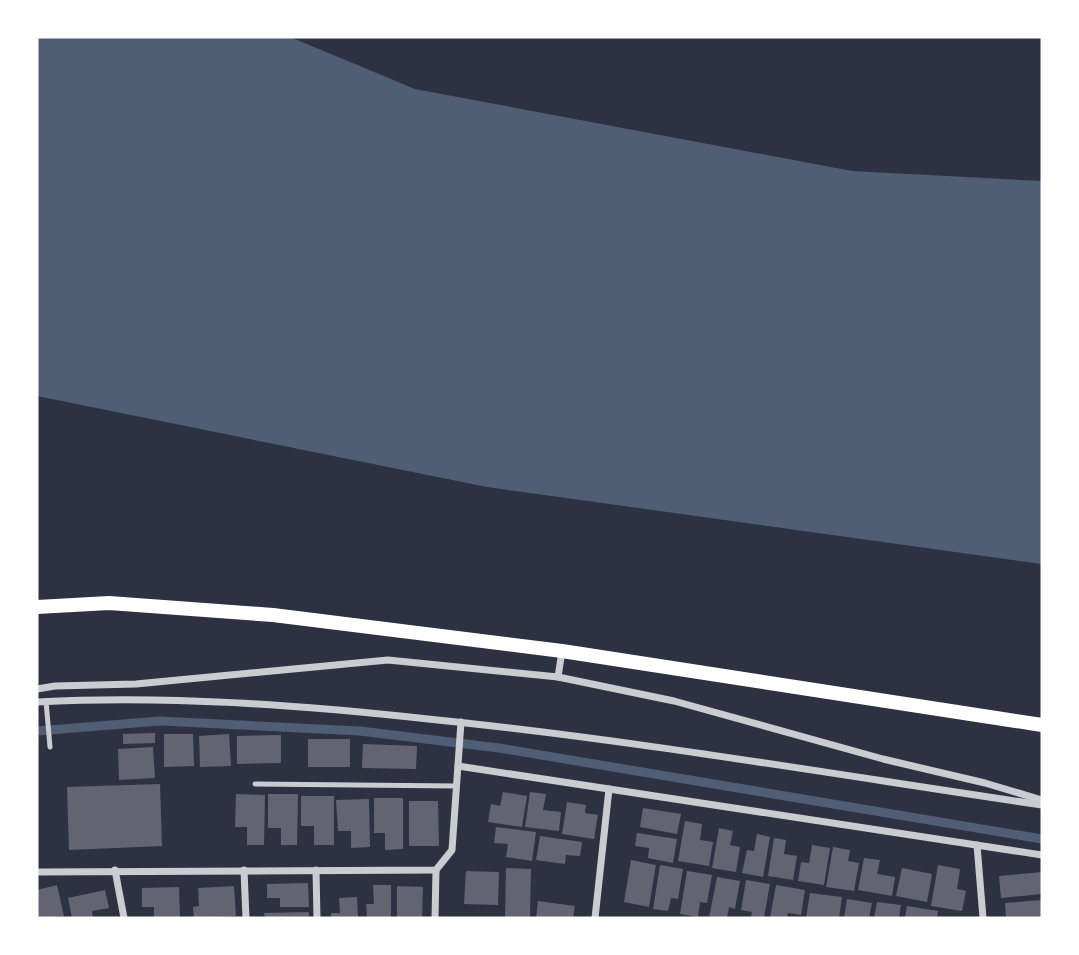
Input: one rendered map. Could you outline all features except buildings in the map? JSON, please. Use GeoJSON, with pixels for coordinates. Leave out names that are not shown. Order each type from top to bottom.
{"type":"FeatureCollection","features":[{"type":"Feature","properties":{"kind":"main road"},"geometry":{"type":"LineString","coordinates":[[37,607],[109,603],[287,616],[562,651],[1042,725]]}},
{"type":"Feature","properties":{"kind":"street"},"geometry":{"type":"LineString","coordinates":[[558,677],[562,651]]}},
{"type":"Feature","properties":{"kind":"street"},"geometry":{"type":"LineString","coordinates":[[37,689],[136,684],[388,660],[558,677],[674,701],[883,760],[985,783],[1042,803]]}},
{"type":"Feature","properties":{"kind":"street"},"geometry":{"type":"LineString","coordinates":[[37,702],[201,700],[298,705],[607,739],[1042,803]]}},
{"type":"Feature","properties":{"kind":"street"},"geometry":{"type":"LineString","coordinates":[[435,918],[436,870],[452,850],[461,722]]}},
{"type":"Feature","properties":{"kind":"street"},"geometry":{"type":"LineString","coordinates":[[458,762],[609,789],[1042,855]]}},
{"type":"Feature","properties":{"kind":"street"},"geometry":{"type":"LineString","coordinates":[[595,918],[609,789]]}},
{"type":"Feature","properties":{"kind":"street"},"geometry":{"type":"LineString","coordinates":[[977,845],[983,918]]}},
{"type":"Feature","properties":{"kind":"street"},"geometry":{"type":"LineString","coordinates":[[115,870],[124,918]]}},
{"type":"Feature","properties":{"kind":"street"},"geometry":{"type":"LineString","coordinates":[[244,870],[246,918]]}},
{"type":"Feature","properties":{"kind":"street"},"geometry":{"type":"LineString","coordinates":[[316,870],[317,918]]}},
{"type":"Feature","properties":{"kind":"street"},"geometry":{"type":"LineString","coordinates":[[37,872],[436,870]]}},
{"type":"Feature","properties":{"kind":"lane"},"geometry":{"type":"LineString","coordinates":[[46,701],[50,747]]}},
{"type":"Feature","properties":{"kind":"lane"},"geometry":{"type":"LineString","coordinates":[[255,784],[457,786]]}},
{"type":"Feature","properties":{"kind":"water"},"geometry":{"type":"Polygon","coordinates":[[[37,37],[290,37],[415,89],[852,171],[1042,181],[1042,564],[487,487],[37,396],[37,37]]]}},
{"type":"Feature","properties":{"kind":"waterway"},"geometry":{"type":"LineString","coordinates":[[37,731],[160,721],[360,731],[499,748],[1042,839]]}}]}
